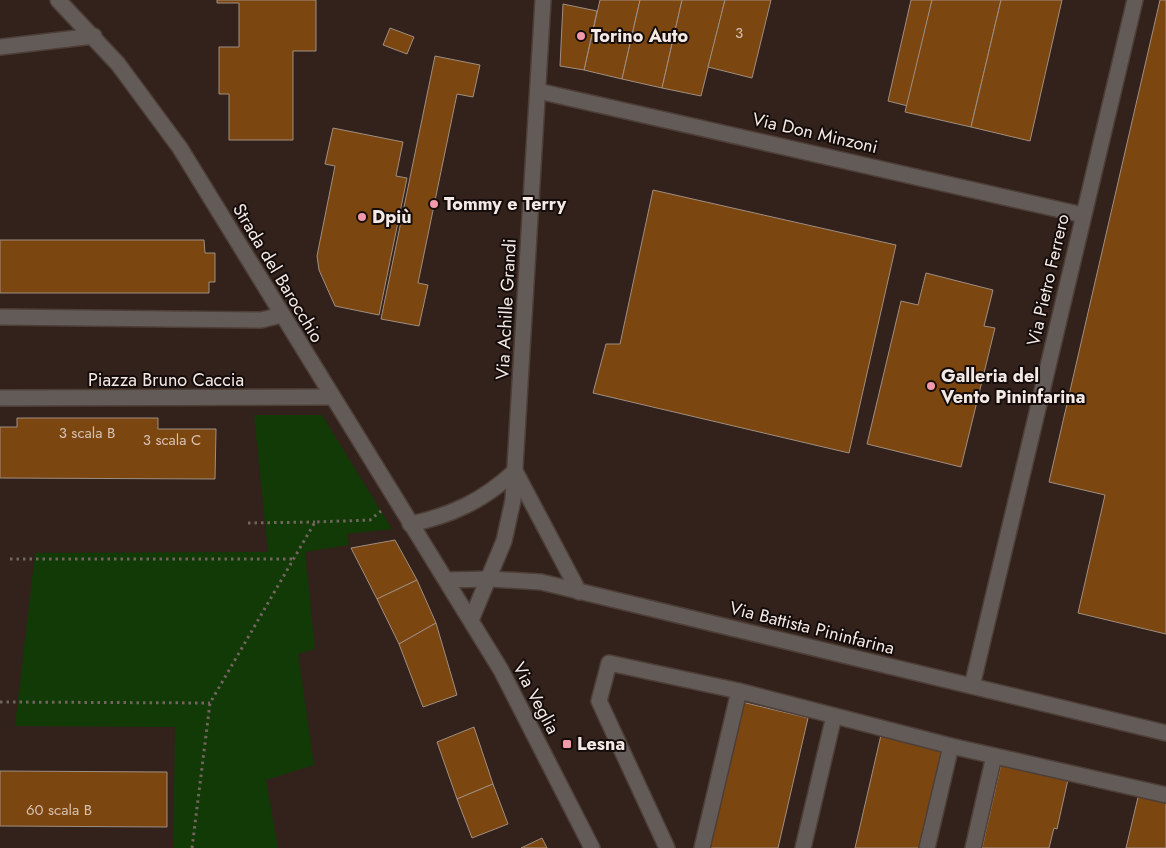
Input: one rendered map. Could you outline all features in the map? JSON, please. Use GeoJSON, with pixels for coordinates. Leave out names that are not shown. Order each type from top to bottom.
{"type":"FeatureCollection","features":[{"type":"Feature","properties":{"kind":"street","name":"Strada del Barocchio"},"geometry":{"type":"LineString","coordinates":[[58,0],[94,36],[141,93],[180,148],[446,580]]}},
{"type":"Feature","properties":{"kind":"street","name":"Via Achille Grandi"},"geometry":{"type":"LineString","coordinates":[[471,620],[490,579],[507,528],[515,471],[543,0]]}},
{"type":"Feature","properties":{"kind":"street","name":"Via Pietro Ferrero"},"geometry":{"type":"LineString","coordinates":[[972,686],[1134,0]]}},
{"type":"Feature","properties":{"kind":"street"},"geometry":{"type":"LineString","coordinates":[[0,47],[94,36]]}},
{"type":"Feature","properties":{"kind":"street","name":"Via Don Minzoni"},"geometry":{"type":"LineString","coordinates":[[538,91],[1083,215]]}},
{"type":"Feature","properties":{"kind":"street"},"geometry":{"type":"LineString","coordinates":[[0,318],[261,320],[282,315]]}},
{"type":"Feature","properties":{"kind":"street","name":"Piazza Bruno Caccia"},"geometry":{"type":"LineString","coordinates":[[0,398],[332,397]]}},
{"type":"Feature","properties":{"kind":"street"},"geometry":{"type":"LineString","coordinates":[[410,524],[443,516],[473,504],[495,490],[515,471],[579,592]]}},
{"type":"Feature","properties":{"kind":"street","name":"Via Battista Pininfarina"},"geometry":{"type":"LineString","coordinates":[[446,580],[490,579],[541,582],[1166,733]]}},
{"type":"Feature","properties":{"kind":"street","name":"Via Veglia"},"geometry":{"type":"LineString","coordinates":[[446,580],[501,670],[592,848]]}},
{"type":"Feature","properties":{"kind":"street"},"geometry":{"type":"LineString","coordinates":[[667,848],[599,701],[609,663],[739,691],[950,746],[1166,795]]}},
{"type":"Feature","properties":{"kind":"street"},"geometry":{"type":"LineString","coordinates":[[702,848],[739,691]]}},
{"type":"Feature","properties":{"kind":"street"},"geometry":{"type":"LineString","coordinates":[[803,848],[834,716]]}},
{"type":"Feature","properties":{"kind":"street"},"geometry":{"type":"LineString","coordinates":[[926,848],[950,746]]}},
{"type":"Feature","properties":{"kind":"street"},"geometry":{"type":"LineString","coordinates":[[973,848],[994,756]]}},
{"type":"Feature","properties":{"kind":"path"},"geometry":{"type":"LineString","coordinates":[[248,524],[370,520],[397,502]]}},
{"type":"Feature","properties":{"kind":"path"},"geometry":{"type":"LineString","coordinates":[[192,848],[210,703],[315,522]]}},
{"type":"Feature","properties":{"kind":"path"},"geometry":{"type":"LineString","coordinates":[[10,559],[294,559]]}},
{"type":"Feature","properties":{"kind":"path"},"geometry":{"type":"LineString","coordinates":[[0,702],[210,703]]}},
{"type":"Feature","properties":{"kind":"green space"},"geometry":{"type":"Polygon","coordinates":[[[254,415],[322,415],[392,529],[347,534],[349,545],[305,552],[315,649],[298,654],[314,765],[266,780],[278,848],[173,848],[175,727],[15,726],[35,553],[268,552],[254,415]]]}},
{"type":"Feature","properties":{"kind":"building"},"geometry":{"type":"Polygon","coordinates":[[[217,0],[316,0],[316,51],[293,51],[293,140],[229,140],[229,94],[219,94],[219,47],[239,47],[239,3],[217,3],[217,0]]]}},
{"type":"Feature","properties":{"kind":"building"},"geometry":{"type":"Polygon","coordinates":[[[600,0],[640,0],[622,79],[584,70],[600,0]]]}},
{"type":"Feature","properties":{"kind":"building"},"geometry":{"type":"Polygon","coordinates":[[[640,0],[682,0],[662,88],[622,79],[640,0]]]}},
{"type":"Feature","properties":{"kind":"building"},"geometry":{"type":"Polygon","coordinates":[[[682,0],[725,0],[701,96],[662,88],[682,0]]]}},
{"type":"Feature","properties":{"kind":"building"},"geometry":{"type":"Polygon","coordinates":[[[725,0],[771,0],[752,78],[708,67],[725,0]]]}},
{"type":"Feature","properties":{"kind":"building"},"geometry":{"type":"Polygon","coordinates":[[[911,0],[932,0],[908,106],[888,101],[911,0]]]}},
{"type":"Feature","properties":{"kind":"building"},"geometry":{"type":"Polygon","coordinates":[[[932,0],[1001,0],[971,127],[905,112],[932,0]]]}},
{"type":"Feature","properties":{"kind":"building"},"geometry":{"type":"Polygon","coordinates":[[[1001,0],[1062,0],[1030,141],[971,127],[1001,0]]]}},
{"type":"Feature","properties":{"kind":"building"},"geometry":{"type":"Polygon","coordinates":[[[1160,0],[1166,0],[1166,634],[1078,613],[1105,495],[1049,482],[1160,0]]]}},
{"type":"Feature","properties":{"kind":"building"},"geometry":{"type":"Polygon","coordinates":[[[563,4],[597,11],[584,70],[560,66],[563,4]]]}},
{"type":"Feature","properties":{"kind":"building"},"geometry":{"type":"Polygon","coordinates":[[[390,28],[414,37],[407,54],[383,45],[390,28]]]}},
{"type":"Feature","properties":{"kind":"building"},"geometry":{"type":"Polygon","coordinates":[[[435,56],[480,65],[473,97],[457,94],[418,283],[428,285],[419,326],[381,319],[435,56]]]}},
{"type":"Feature","properties":{"kind":"building","name":"Dpiù"},"geometry":{"type":"Polygon","coordinates":[[[333,128],[403,142],[396,176],[407,178],[379,315],[335,306],[319,270],[317,256],[335,166],[325,164],[333,128]]]}},
{"type":"Feature","properties":{"kind":"building"},"geometry":{"type":"Polygon","coordinates":[[[653,190],[896,245],[849,453],[593,393],[606,344],[620,344],[653,190]]]}},
{"type":"Feature","properties":{"kind":"building"},"geometry":{"type":"Polygon","coordinates":[[[0,240],[204,240],[205,253],[215,253],[215,282],[209,282],[209,293],[0,293],[0,240]]]}},
{"type":"Feature","properties":{"kind":"building","name":"Galleria del Vento Pininfarina"},"geometry":{"type":"Polygon","coordinates":[[[926,273],[993,290],[984,326],[995,328],[961,467],[867,444],[901,301],[918,305],[926,273]]]}},
{"type":"Feature","properties":{"kind":"building"},"geometry":{"type":"Polygon","coordinates":[[[17,418],[158,418],[158,429],[216,429],[215,479],[0,478],[0,427],[17,427],[17,418]]]}},
{"type":"Feature","properties":{"kind":"building"},"geometry":{"type":"Polygon","coordinates":[[[395,540],[417,580],[377,599],[351,548],[395,540]]]}},
{"type":"Feature","properties":{"kind":"building"},"geometry":{"type":"Polygon","coordinates":[[[417,580],[436,623],[399,644],[377,599],[417,580]]]}},
{"type":"Feature","properties":{"kind":"building"},"geometry":{"type":"Polygon","coordinates":[[[436,623],[457,695],[423,707],[399,644],[436,623]]]}},
{"type":"Feature","properties":{"kind":"building"},"geometry":{"type":"Polygon","coordinates":[[[742,702],[808,718],[778,848],[708,848],[742,702]]]}},
{"type":"Feature","properties":{"kind":"building"},"geometry":{"type":"Polygon","coordinates":[[[474,727],[493,784],[457,799],[437,742],[474,727]]]}},
{"type":"Feature","properties":{"kind":"building"},"geometry":{"type":"Polygon","coordinates":[[[881,735],[947,750],[924,848],[855,848],[881,735]]]}},
{"type":"Feature","properties":{"kind":"building"},"geometry":{"type":"Polygon","coordinates":[[[1002,760],[1069,775],[1057,829],[1054,828],[1049,848],[982,848],[1002,760]]]}},
{"type":"Feature","properties":{"kind":"building"},"geometry":{"type":"Polygon","coordinates":[[[0,771],[167,772],[167,827],[0,826],[0,771]]]}},
{"type":"Feature","properties":{"kind":"building"},"geometry":{"type":"Polygon","coordinates":[[[493,784],[508,824],[472,838],[457,799],[493,784]]]}},
{"type":"Feature","properties":{"kind":"building"},"geometry":{"type":"Polygon","coordinates":[[[1139,793],[1166,799],[1166,848],[1126,848],[1139,793]]]}},
{"type":"Feature","properties":{"kind":"building"},"geometry":{"type":"Polygon","coordinates":[[[542,838],[547,848],[521,848],[542,838]]]}},
{"type":"Feature","properties":{"kind":"place","name":"Torino Auto"},"geometry":{"type":"Point","coordinates":[581,36]}},
{"type":"Feature","properties":{"kind":"place","name":"Tommy e Terry"},"geometry":{"type":"Point","coordinates":[434,204]}},
{"type":"Feature","properties":{"kind":"place","name":"Dpiù"},"geometry":{"type":"Point","coordinates":[362,217]}},
{"type":"Feature","properties":{"kind":"place","name":"Galleria del Vento Pininfarina"},"geometry":{"type":"Point","coordinates":[931,386]}},
{"type":"Feature","properties":{"kind":"place","name":"Lesna"},"geometry":{"type":"Point","coordinates":[567,744]}}]}
